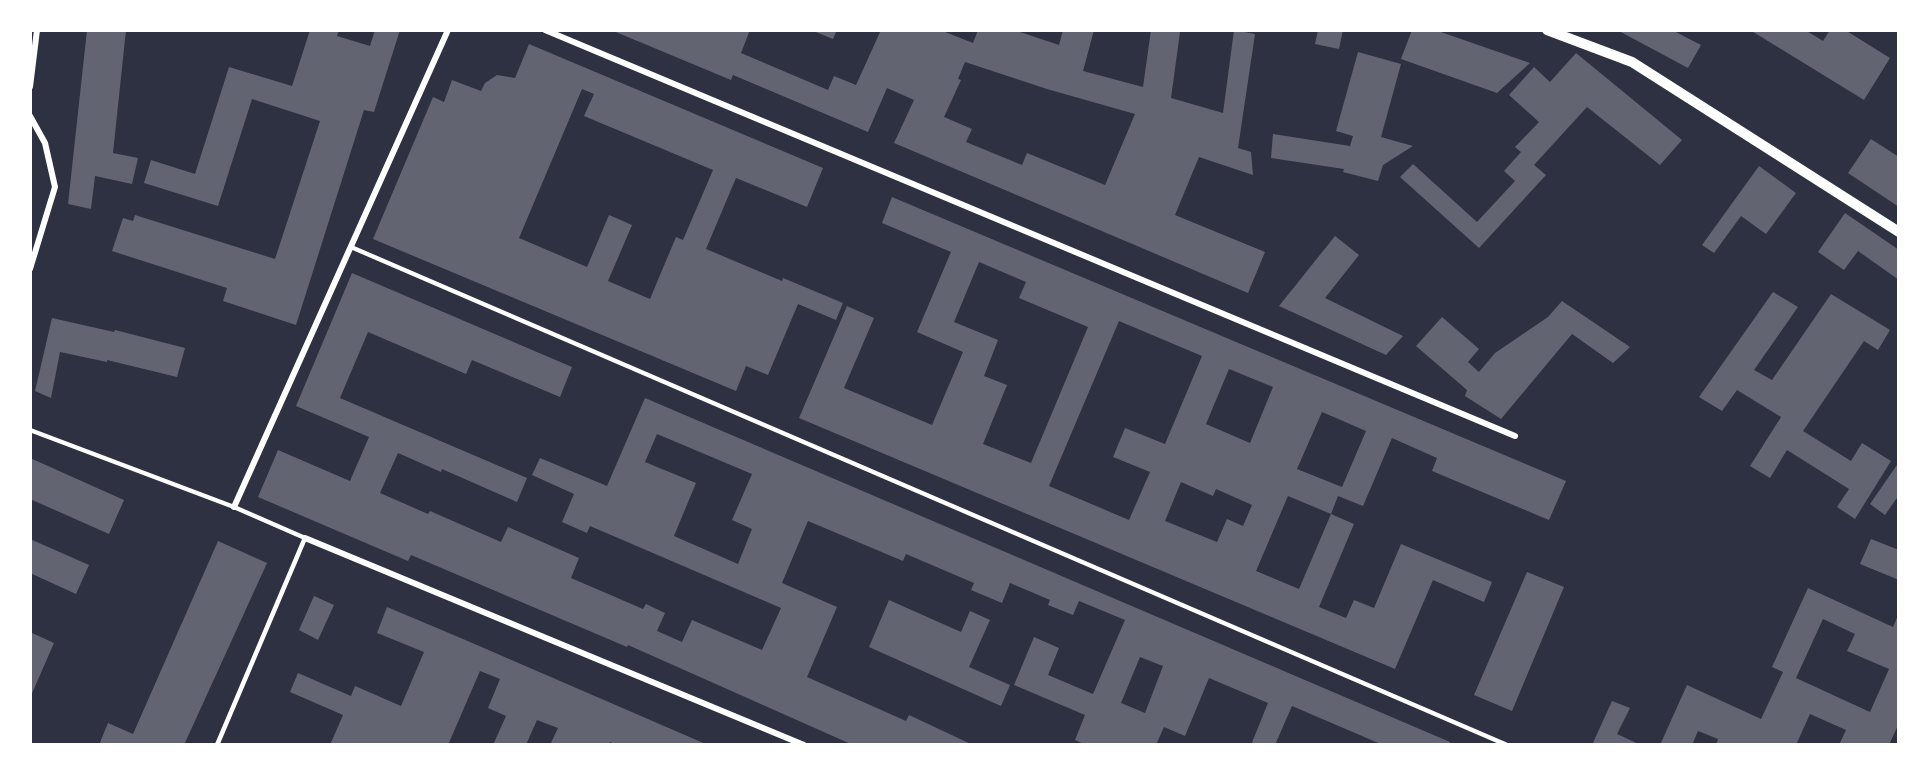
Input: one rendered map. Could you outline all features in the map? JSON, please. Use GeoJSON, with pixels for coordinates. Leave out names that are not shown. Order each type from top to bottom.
{"type":"FeatureCollection","features":[{"type":"Feature","properties":{"kind":"street"},"geometry":{"type":"LineString","coordinates":[[30,87],[37,30]]}},
{"type":"Feature","properties":{"kind":"street"},"geometry":{"type":"LineString","coordinates":[[234,507],[448,30]]}},
{"type":"Feature","properties":{"kind":"street"},"geometry":{"type":"LineString","coordinates":[[546,30],[1515,436]]}},
{"type":"Feature","properties":{"kind":"street"},"geometry":{"type":"LineString","coordinates":[[1547,30],[1632,62],[1899,232]]}},
{"type":"Feature","properties":{"kind":"street"},"geometry":{"type":"LineString","coordinates":[[30,116],[45,143],[55,187],[30,269]]}},
{"type":"Feature","properties":{"kind":"street"},"geometry":{"type":"LineString","coordinates":[[305,538],[804,745]]}},
{"type":"Feature","properties":{"kind":"lane"},"geometry":{"type":"LineString","coordinates":[[351,248],[1507,745]]}},
{"type":"Feature","properties":{"kind":"lane"},"geometry":{"type":"LineString","coordinates":[[30,430],[234,507],[305,538],[217,745]]}},
{"type":"Feature","properties":{"kind":"building"},"geometry":{"type":"Polygon","coordinates":[[[87,30],[126,30],[113,153],[138,158],[132,184],[95,176],[91,209],[68,204],[87,30]]]}},
{"type":"Feature","properties":{"kind":"building"},"geometry":{"type":"Polygon","coordinates":[[[310,30],[339,30],[337,36],[370,46],[375,30],[400,30],[374,112],[364,110],[296,325],[223,301],[227,288],[112,251],[123,218],[133,221],[135,215],[275,259],[320,121],[252,99],[218,206],[144,183],[151,160],[195,174],[229,67],[292,86],[310,30]]]}},
{"type":"Feature","properties":{"kind":"building"},"geometry":{"type":"Polygon","coordinates":[[[611,30],[750,30],[741,53],[828,90],[834,76],[856,85],[881,30],[940,30],[973,43],[978,30],[1017,30],[1059,45],[1063,30],[1094,30],[1083,71],[1143,87],[1151,30],[1180,32],[1171,98],[1223,113],[1234,30],[1255,34],[1238,148],[1251,152],[1253,175],[1199,157],[1175,215],[1265,252],[1248,293],[894,143],[914,100],[887,88],[868,132],[733,75],[731,80],[611,30]],[[965,62],[958,79],[961,80],[944,117],[972,129],[966,142],[1022,165],[1027,153],[1105,185],[1135,114],[1047,89],[965,62]]]}},
{"type":"Feature","properties":{"kind":"building"},"geometry":{"type":"Polygon","coordinates":[[[811,30],[837,30],[833,39],[811,30]]]}},
{"type":"Feature","properties":{"kind":"building"},"geometry":{"type":"Polygon","coordinates":[[[1318,30],[1343,30],[1339,49],[1315,44],[1318,30]]]}},
{"type":"Feature","properties":{"kind":"building"},"geometry":{"type":"Polygon","coordinates":[[[1412,30],[1435,30],[1530,63],[1497,93],[1401,59],[1412,30]]]}},
{"type":"Feature","properties":{"kind":"building"},"geometry":{"type":"Polygon","coordinates":[[[1617,30],[1672,30],[1701,45],[1688,68],[1617,30]]]}},
{"type":"Feature","properties":{"kind":"building"},"geometry":{"type":"Polygon","coordinates":[[[1750,30],[1805,30],[1823,41],[1830,30],[1845,30],[1890,58],[1864,100],[1750,30]]]}},
{"type":"Feature","properties":{"kind":"building"},"geometry":{"type":"Polygon","coordinates":[[[529,44],[823,168],[807,207],[736,178],[706,249],[782,281],[783,278],[843,303],[836,320],[798,304],[768,375],[746,366],[736,391],[373,239],[433,97],[444,102],[452,80],[481,91],[485,83],[497,75],[515,78],[529,44]],[[582,89],[519,238],[587,267],[609,215],[632,225],[608,281],[650,299],[676,237],[683,240],[713,170],[584,116],[594,94],[582,89]]]}},
{"type":"Feature","properties":{"kind":"building"},"geometry":{"type":"Polygon","coordinates":[[[1358,52],[1401,64],[1381,137],[1413,146],[1383,165],[1378,181],[1343,172],[1344,169],[1271,158],[1273,134],[1350,146],[1353,136],[1336,131],[1358,52]]]}},
{"type":"Feature","properties":{"kind":"building"},"geometry":{"type":"Polygon","coordinates":[[[1576,53],[1682,140],[1660,165],[1587,107],[1534,165],[1546,175],[1479,248],[1400,177],[1413,164],[1477,222],[1515,181],[1504,171],[1521,152],[1515,147],[1539,122],[1509,95],[1534,67],[1550,82],[1576,53]]]}},
{"type":"Feature","properties":{"kind":"building"},"geometry":{"type":"Polygon","coordinates":[[[1871,139],[1899,157],[1899,207],[1848,173],[1871,139]]]}},
{"type":"Feature","properties":{"kind":"building"},"geometry":{"type":"Polygon","coordinates":[[[1759,166],[1796,193],[1766,234],[1741,216],[1714,253],[1702,245],[1759,166]]]}},
{"type":"Feature","properties":{"kind":"building"},"geometry":{"type":"Polygon","coordinates":[[[892,197],[1566,481],[1549,520],[1432,471],[1437,458],[1392,438],[1363,506],[1338,496],[1331,514],[1354,524],[1319,607],[1346,618],[1354,600],[1374,608],[1401,544],[1492,582],[1484,602],[1433,580],[1395,669],[799,418],[847,306],[874,318],[844,388],[932,425],[963,352],[917,332],[951,252],[882,223],[892,197]],[[979,262],[954,322],[998,340],[984,376],[1007,385],[983,444],[1031,463],[1088,327],[1019,298],[1026,282],[979,262]],[[1119,321],[1049,486],[1129,520],[1150,472],[1113,457],[1125,428],[1165,444],[1202,356],[1119,321]],[[1229,369],[1206,424],[1250,443],[1273,387],[1229,369]],[[1322,412],[1297,469],[1342,487],[1366,431],[1322,412]],[[1181,482],[1165,521],[1217,542],[1227,519],[1243,526],[1252,505],[1216,489],[1213,496],[1181,482]],[[1288,496],[1256,571],[1299,589],[1331,514],[1288,496]]]}},
{"type":"Feature","properties":{"kind":"building"},"geometry":{"type":"Polygon","coordinates":[[[1845,213],[1899,250],[1899,280],[1858,251],[1844,270],[1818,252],[1845,213]]]}},
{"type":"Feature","properties":{"kind":"building"},"geometry":{"type":"Polygon","coordinates":[[[1335,236],[1359,255],[1325,298],[1403,336],[1386,355],[1279,306],[1335,236]]]}},
{"type":"Feature","properties":{"kind":"building"},"geometry":{"type":"Polygon","coordinates":[[[352,273],[572,367],[560,397],[472,360],[466,374],[368,332],[340,398],[527,478],[517,502],[442,469],[441,472],[398,453],[380,493],[428,514],[430,511],[501,542],[508,527],[579,558],[571,578],[643,609],[646,604],[665,613],[657,631],[682,642],[692,620],[762,650],[781,608],[590,526],[587,533],[562,522],[574,494],[532,475],[540,458],[607,486],[645,398],[1450,742],[1449,745],[1383,745],[1292,706],[1275,745],[1251,745],[1268,703],[1209,678],[1185,736],[1164,727],[1156,745],[1086,745],[1075,740],[1085,715],[1014,685],[1034,637],[1059,648],[1048,675],[1093,694],[1125,620],[1079,601],[1073,615],[1048,605],[1050,600],[1010,583],[1002,603],[971,590],[974,583],[906,554],[903,561],[808,521],[782,583],[837,607],[807,677],[906,721],[909,715],[973,745],[853,745],[628,645],[627,647],[411,555],[408,561],[258,497],[278,450],[350,481],[369,437],[296,406],[352,273]],[[657,434],[645,462],[696,483],[674,536],[738,564],[752,529],[732,520],[752,474],[657,434]],[[1140,657],[1121,703],[1145,713],[1163,666],[1140,657]]]}},
{"type":"Feature","properties":{"kind":"building"},"geometry":{"type":"Polygon","coordinates":[[[1773,292],[1798,307],[1754,370],[1772,380],[1831,294],[1890,330],[1878,350],[1864,341],[1803,431],[1851,461],[1862,443],[1891,461],[1855,519],[1837,507],[1849,489],[1787,450],[1770,478],[1750,466],[1781,417],[1737,390],[1722,411],[1699,397],[1773,292]]]}},
{"type":"Feature","properties":{"kind":"building"},"geometry":{"type":"Polygon","coordinates":[[[1562,301],[1630,347],[1613,363],[1572,334],[1501,419],[1465,396],[1467,390],[1416,346],[1442,317],[1479,349],[1468,362],[1479,372],[1495,353],[1548,317],[1562,301]]]}},
{"type":"Feature","properties":{"kind":"building"},"geometry":{"type":"Polygon","coordinates":[[[52,318],[114,332],[115,330],[185,348],[177,377],[107,360],[107,362],[60,352],[51,398],[35,391],[52,318]]]}},
{"type":"Feature","properties":{"kind":"building"},"geometry":{"type":"Polygon","coordinates":[[[30,458],[124,500],[109,534],[30,499],[30,458]]]}},
{"type":"Feature","properties":{"kind":"building"},"geometry":{"type":"Polygon","coordinates":[[[1899,462],[1899,495],[1885,515],[1870,504],[1899,462]]]}},
{"type":"Feature","properties":{"kind":"building"},"geometry":{"type":"Polygon","coordinates":[[[30,539],[89,565],[76,594],[30,573],[30,539]]]}},
{"type":"Feature","properties":{"kind":"building"},"geometry":{"type":"Polygon","coordinates":[[[1871,539],[1899,550],[1899,580],[1860,564],[1871,539]]]}},
{"type":"Feature","properties":{"kind":"building"},"geometry":{"type":"Polygon","coordinates":[[[218,541],[267,563],[184,745],[99,745],[108,723],[133,734],[218,541]]]}},
{"type":"Feature","properties":{"kind":"building"},"geometry":{"type":"Polygon","coordinates":[[[1527,572],[1564,587],[1512,711],[1474,695],[1527,572]]]}},
{"type":"Feature","properties":{"kind":"building"},"geometry":{"type":"Polygon","coordinates":[[[1808,588],[1893,627],[1899,613],[1899,723],[1889,745],[1839,745],[1846,730],[1810,714],[1796,745],[1716,745],[1718,739],[1698,731],[1692,745],[1660,745],[1687,685],[1761,719],[1783,672],[1772,667],[1808,588]],[[1823,619],[1796,678],[1870,712],[1889,669],[1847,651],[1855,634],[1823,619]]]}},
{"type":"Feature","properties":{"kind":"building"},"geometry":{"type":"Polygon","coordinates":[[[314,596],[334,605],[318,640],[299,630],[314,596]]]}},
{"type":"Feature","properties":{"kind":"building"},"geometry":{"type":"Polygon","coordinates":[[[889,600],[961,632],[970,611],[990,620],[969,667],[1010,685],[1001,706],[869,647],[889,600]]]}},
{"type":"Feature","properties":{"kind":"building"},"geometry":{"type":"Polygon","coordinates":[[[387,607],[708,745],[617,745],[610,742],[609,745],[550,745],[558,728],[537,720],[526,745],[493,745],[506,716],[488,708],[500,679],[480,671],[448,745],[330,745],[343,715],[290,692],[298,673],[351,696],[355,686],[401,706],[424,652],[377,633],[387,607]]]}},
{"type":"Feature","properties":{"kind":"building"},"geometry":{"type":"Polygon","coordinates":[[[30,632],[54,643],[30,698],[30,632]]]}},
{"type":"Feature","properties":{"kind":"building"},"geometry":{"type":"Polygon","coordinates":[[[1612,701],[1630,708],[1617,734],[1641,745],[1592,745],[1612,701]]]}}]}
